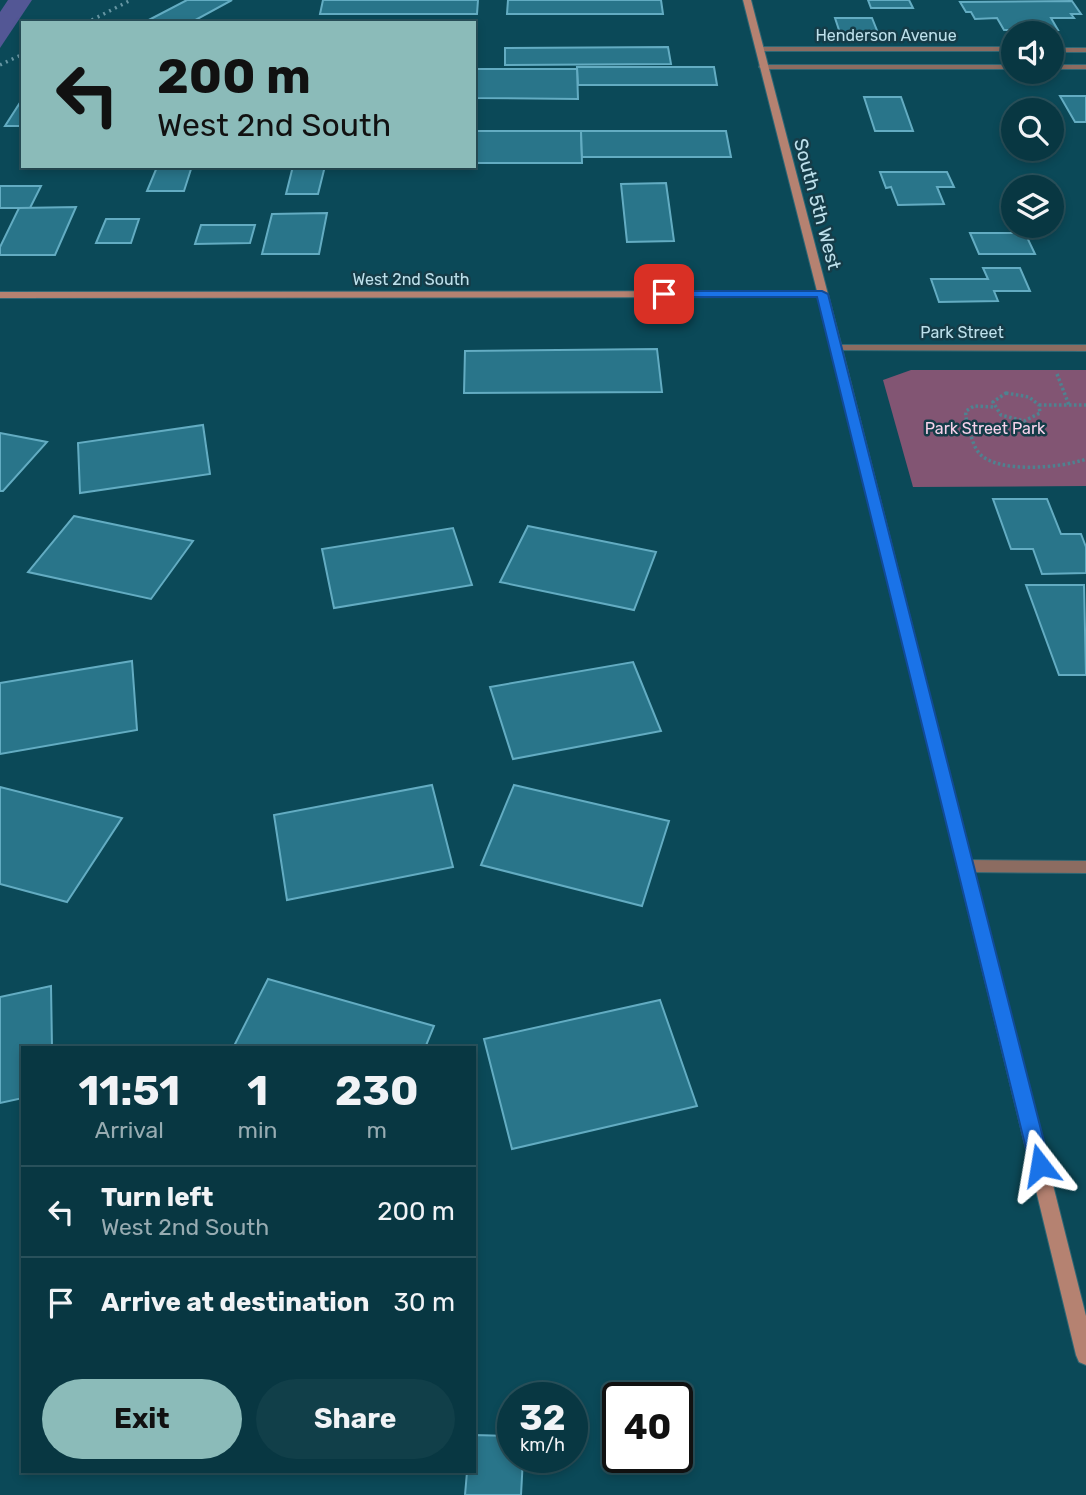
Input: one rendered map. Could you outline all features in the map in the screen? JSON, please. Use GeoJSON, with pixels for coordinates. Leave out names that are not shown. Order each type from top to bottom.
{"type":"FeatureCollection","features":[{"type":"Feature","properties":{"kind":"street","name":"South 5th West"},"geometry":{"type":"LineString","coordinates":[[747,0],[838,348],[1086,1355]]}},
{"type":"Feature","properties":{"kind":"street","name":"Henderson Avenue"},"geometry":{"type":"LineString","coordinates":[[759,49],[1001,50]]}},
{"type":"Feature","properties":{"kind":"street"},"geometry":{"type":"LineString","coordinates":[[1064,50],[1086,50]]}},
{"type":"Feature","properties":{"kind":"street","name":"Henderson Avenue"},"geometry":{"type":"LineString","coordinates":[[763,67],[1001,67]]}},
{"type":"Feature","properties":{"kind":"street"},"geometry":{"type":"LineString","coordinates":[[1064,68],[1086,68]]}},
{"type":"Feature","properties":{"kind":"street","name":"West 2nd South"},"geometry":{"type":"LineString","coordinates":[[0,295],[822,294]]}},
{"type":"Feature","properties":{"kind":"street","name":"Park Street"},"geometry":{"type":"LineString","coordinates":[[838,348],[1086,348]]}},
{"type":"Feature","properties":{"kind":"street"},"geometry":{"type":"LineString","coordinates":[[967,866],[1086,867]]}},
{"type":"Feature","properties":{"kind":"path"},"geometry":{"type":"LineString","coordinates":[[1057,373],[1069,405]]}},
{"type":"Feature","properties":{"kind":"path"},"geometry":{"type":"LineString","coordinates":[[993,407],[995,398],[1006,393],[1029,397],[1040,405],[1086,405]]}},
{"type":"Feature","properties":{"kind":"path"},"geometry":{"type":"LineString","coordinates":[[1040,405],[1041,410],[1037,417],[1024,421],[1001,415],[993,407],[974,406],[966,411],[965,417],[979,454],[1003,465],[1075,465],[1086,459]]}},
{"type":"Feature","properties":{"kind":"green space","name":"Park Street Park"},"geometry":{"type":"Polygon","coordinates":[[[911,370],[1086,370],[1086,486],[913,487],[883,380],[911,370]]]}},
{"type":"Feature","properties":{"kind":"water"},"geometry":{"type":"Polygon","coordinates":[[[8,0],[32,0],[0,48],[0,12],[8,0]]]}},
{"type":"Feature","properties":{"kind":"building"},"geometry":{"type":"Polygon","coordinates":[[[187,0],[232,0],[194,21],[147,21],[187,0]]]}},
{"type":"Feature","properties":{"kind":"building"},"geometry":{"type":"Polygon","coordinates":[[[323,0],[478,0],[477,14],[320,14],[323,0]]]}},
{"type":"Feature","properties":{"kind":"building"},"geometry":{"type":"Polygon","coordinates":[[[508,0],[661,0],[663,14],[507,14],[508,0]]]}},
{"type":"Feature","properties":{"kind":"building"},"geometry":{"type":"Polygon","coordinates":[[[868,0],[909,0],[913,8],[871,8],[868,0]]]}},
{"type":"Feature","properties":{"kind":"building"},"geometry":{"type":"Polygon","coordinates":[[[1072,1],[1081,14],[1071,14],[1074,18],[1051,18],[1053,21],[1001,21],[1001,25],[997,18],[975,19],[971,12],[966,12],[960,2],[1072,1]]]}},
{"type":"Feature","properties":{"kind":"building"},"geometry":{"type":"Polygon","coordinates":[[[835,18],[872,18],[878,33],[840,33],[835,18]]]}},
{"type":"Feature","properties":{"kind":"building"},"geometry":{"type":"Polygon","coordinates":[[[668,47],[671,64],[505,65],[505,48],[668,47]]]}},
{"type":"Feature","properties":{"kind":"building"},"geometry":{"type":"Polygon","coordinates":[[[577,67],[714,67],[717,85],[578,85],[577,67]]]}},
{"type":"Feature","properties":{"kind":"building"},"geometry":{"type":"Polygon","coordinates":[[[476,69],[577,69],[578,99],[476,98],[476,69]]]}},
{"type":"Feature","properties":{"kind":"building"},"geometry":{"type":"Polygon","coordinates":[[[1060,96],[1086,96],[1086,122],[1075,122],[1064,98],[1060,96]]]}},
{"type":"Feature","properties":{"kind":"building"},"geometry":{"type":"Polygon","coordinates":[[[864,97],[901,97],[913,131],[875,131],[864,97]]]}},
{"type":"Feature","properties":{"kind":"building"},"geometry":{"type":"Polygon","coordinates":[[[21,101],[21,126],[5,126],[21,101]]]}},
{"type":"Feature","properties":{"kind":"building"},"geometry":{"type":"Polygon","coordinates":[[[476,131],[581,131],[582,163],[476,163],[476,131]]]}},
{"type":"Feature","properties":{"kind":"building"},"geometry":{"type":"Polygon","coordinates":[[[581,131],[726,131],[731,157],[582,157],[581,131]]]}},
{"type":"Feature","properties":{"kind":"building"},"geometry":{"type":"Polygon","coordinates":[[[157,168],[191,168],[184,191],[147,191],[157,168]]]}},
{"type":"Feature","properties":{"kind":"building"},"geometry":{"type":"Polygon","coordinates":[[[292,168],[324,168],[318,194],[286,194],[292,168]]]}},
{"type":"Feature","properties":{"kind":"building"},"geometry":{"type":"Polygon","coordinates":[[[880,172],[947,172],[954,187],[937,187],[944,204],[898,205],[891,187],[886,188],[880,172]]]}},
{"type":"Feature","properties":{"kind":"building"},"geometry":{"type":"Polygon","coordinates":[[[666,183],[674,241],[627,242],[621,184],[666,183]]]}},
{"type":"Feature","properties":{"kind":"building"},"geometry":{"type":"Polygon","coordinates":[[[0,186],[41,186],[30,208],[0,208],[0,186]]]}},
{"type":"Feature","properties":{"kind":"building"},"geometry":{"type":"Polygon","coordinates":[[[76,207],[55,255],[0,255],[0,247],[19,208],[76,207]]]}},
{"type":"Feature","properties":{"kind":"building"},"geometry":{"type":"Polygon","coordinates":[[[327,213],[319,254],[262,254],[272,214],[327,213]]]}},
{"type":"Feature","properties":{"kind":"building"},"geometry":{"type":"Polygon","coordinates":[[[106,219],[139,219],[131,243],[96,243],[106,219]]]}},
{"type":"Feature","properties":{"kind":"building"},"geometry":{"type":"Polygon","coordinates":[[[201,225],[255,225],[250,243],[195,244],[201,225]]]}},
{"type":"Feature","properties":{"kind":"building"},"geometry":{"type":"Polygon","coordinates":[[[970,233],[1001,233],[1001,238],[1027,238],[1035,254],[979,254],[970,233]]]}},
{"type":"Feature","properties":{"kind":"building"},"geometry":{"type":"Polygon","coordinates":[[[983,268],[1020,268],[1030,291],[994,291],[998,301],[939,302],[931,279],[988,279],[983,268]]]}},
{"type":"Feature","properties":{"kind":"building"},"geometry":{"type":"Polygon","coordinates":[[[657,349],[662,392],[464,393],[465,351],[657,349]]]}},
{"type":"Feature","properties":{"kind":"building"},"geometry":{"type":"Polygon","coordinates":[[[203,425],[210,474],[80,493],[78,443],[203,425]]]}},
{"type":"Feature","properties":{"kind":"building"},"geometry":{"type":"Polygon","coordinates":[[[0,433],[47,442],[3,491],[0,491],[0,433]]]}},
{"type":"Feature","properties":{"kind":"building"},"geometry":{"type":"Polygon","coordinates":[[[993,499],[1047,499],[1061,534],[1081,534],[1086,547],[1086,573],[1042,574],[1033,549],[1011,549],[993,499]]]}},
{"type":"Feature","properties":{"kind":"building"},"geometry":{"type":"Polygon","coordinates":[[[74,516],[193,541],[151,599],[28,572],[74,516]]]}},
{"type":"Feature","properties":{"kind":"building"},"geometry":{"type":"Polygon","coordinates":[[[528,526],[656,552],[634,610],[500,582],[528,526]]]}},
{"type":"Feature","properties":{"kind":"building"},"geometry":{"type":"Polygon","coordinates":[[[453,528],[472,585],[334,608],[322,549],[453,528]]]}},
{"type":"Feature","properties":{"kind":"building"},"geometry":{"type":"Polygon","coordinates":[[[1026,585],[1084,585],[1086,675],[1059,675],[1026,585]]]}},
{"type":"Feature","properties":{"kind":"building"},"geometry":{"type":"Polygon","coordinates":[[[132,661],[137,730],[0,754],[0,683],[132,661]]]}},
{"type":"Feature","properties":{"kind":"building"},"geometry":{"type":"Polygon","coordinates":[[[633,662],[661,731],[513,759],[490,687],[633,662]]]}},
{"type":"Feature","properties":{"kind":"building"},"geometry":{"type":"Polygon","coordinates":[[[432,785],[453,867],[287,900],[274,815],[432,785]]]}},
{"type":"Feature","properties":{"kind":"building"},"geometry":{"type":"Polygon","coordinates":[[[514,785],[669,821],[642,906],[481,865],[514,785]]]}},
{"type":"Feature","properties":{"kind":"building"},"geometry":{"type":"Polygon","coordinates":[[[0,787],[122,818],[67,902],[0,884],[0,787]]]}},
{"type":"Feature","properties":{"kind":"building"},"geometry":{"type":"Polygon","coordinates":[[[268,979],[434,1026],[426,1046],[234,1046],[268,979]]]}},
{"type":"Feature","properties":{"kind":"building"},"geometry":{"type":"Polygon","coordinates":[[[51,986],[52,1046],[21,1046],[21,1098],[0,1103],[0,997],[51,986]]]}},
{"type":"Feature","properties":{"kind":"building"},"geometry":{"type":"Polygon","coordinates":[[[660,1000],[697,1106],[512,1149],[484,1039],[660,1000]]]}},
{"type":"Feature","properties":{"kind":"building"},"geometry":{"type":"Polygon","coordinates":[[[476,1435],[497,1436],[497,1473],[522,1473],[521,1495],[465,1495],[467,1473],[476,1473],[476,1435]]]}},
{"type":"Feature","properties":{"kind":"railway"},"geometry":{"type":"LineString","coordinates":[[90,21],[131,0]]}},
{"type":"Feature","properties":{"kind":"railway"},"geometry":{"type":"LineString","coordinates":[[0,65],[21,55]]}},
{"type":"Feature","properties":{"kind":"route"},"geometry":{"type":"LineString","coordinates":[[664,294],[822,294],[838,348],[1040,1165]]}}]}
